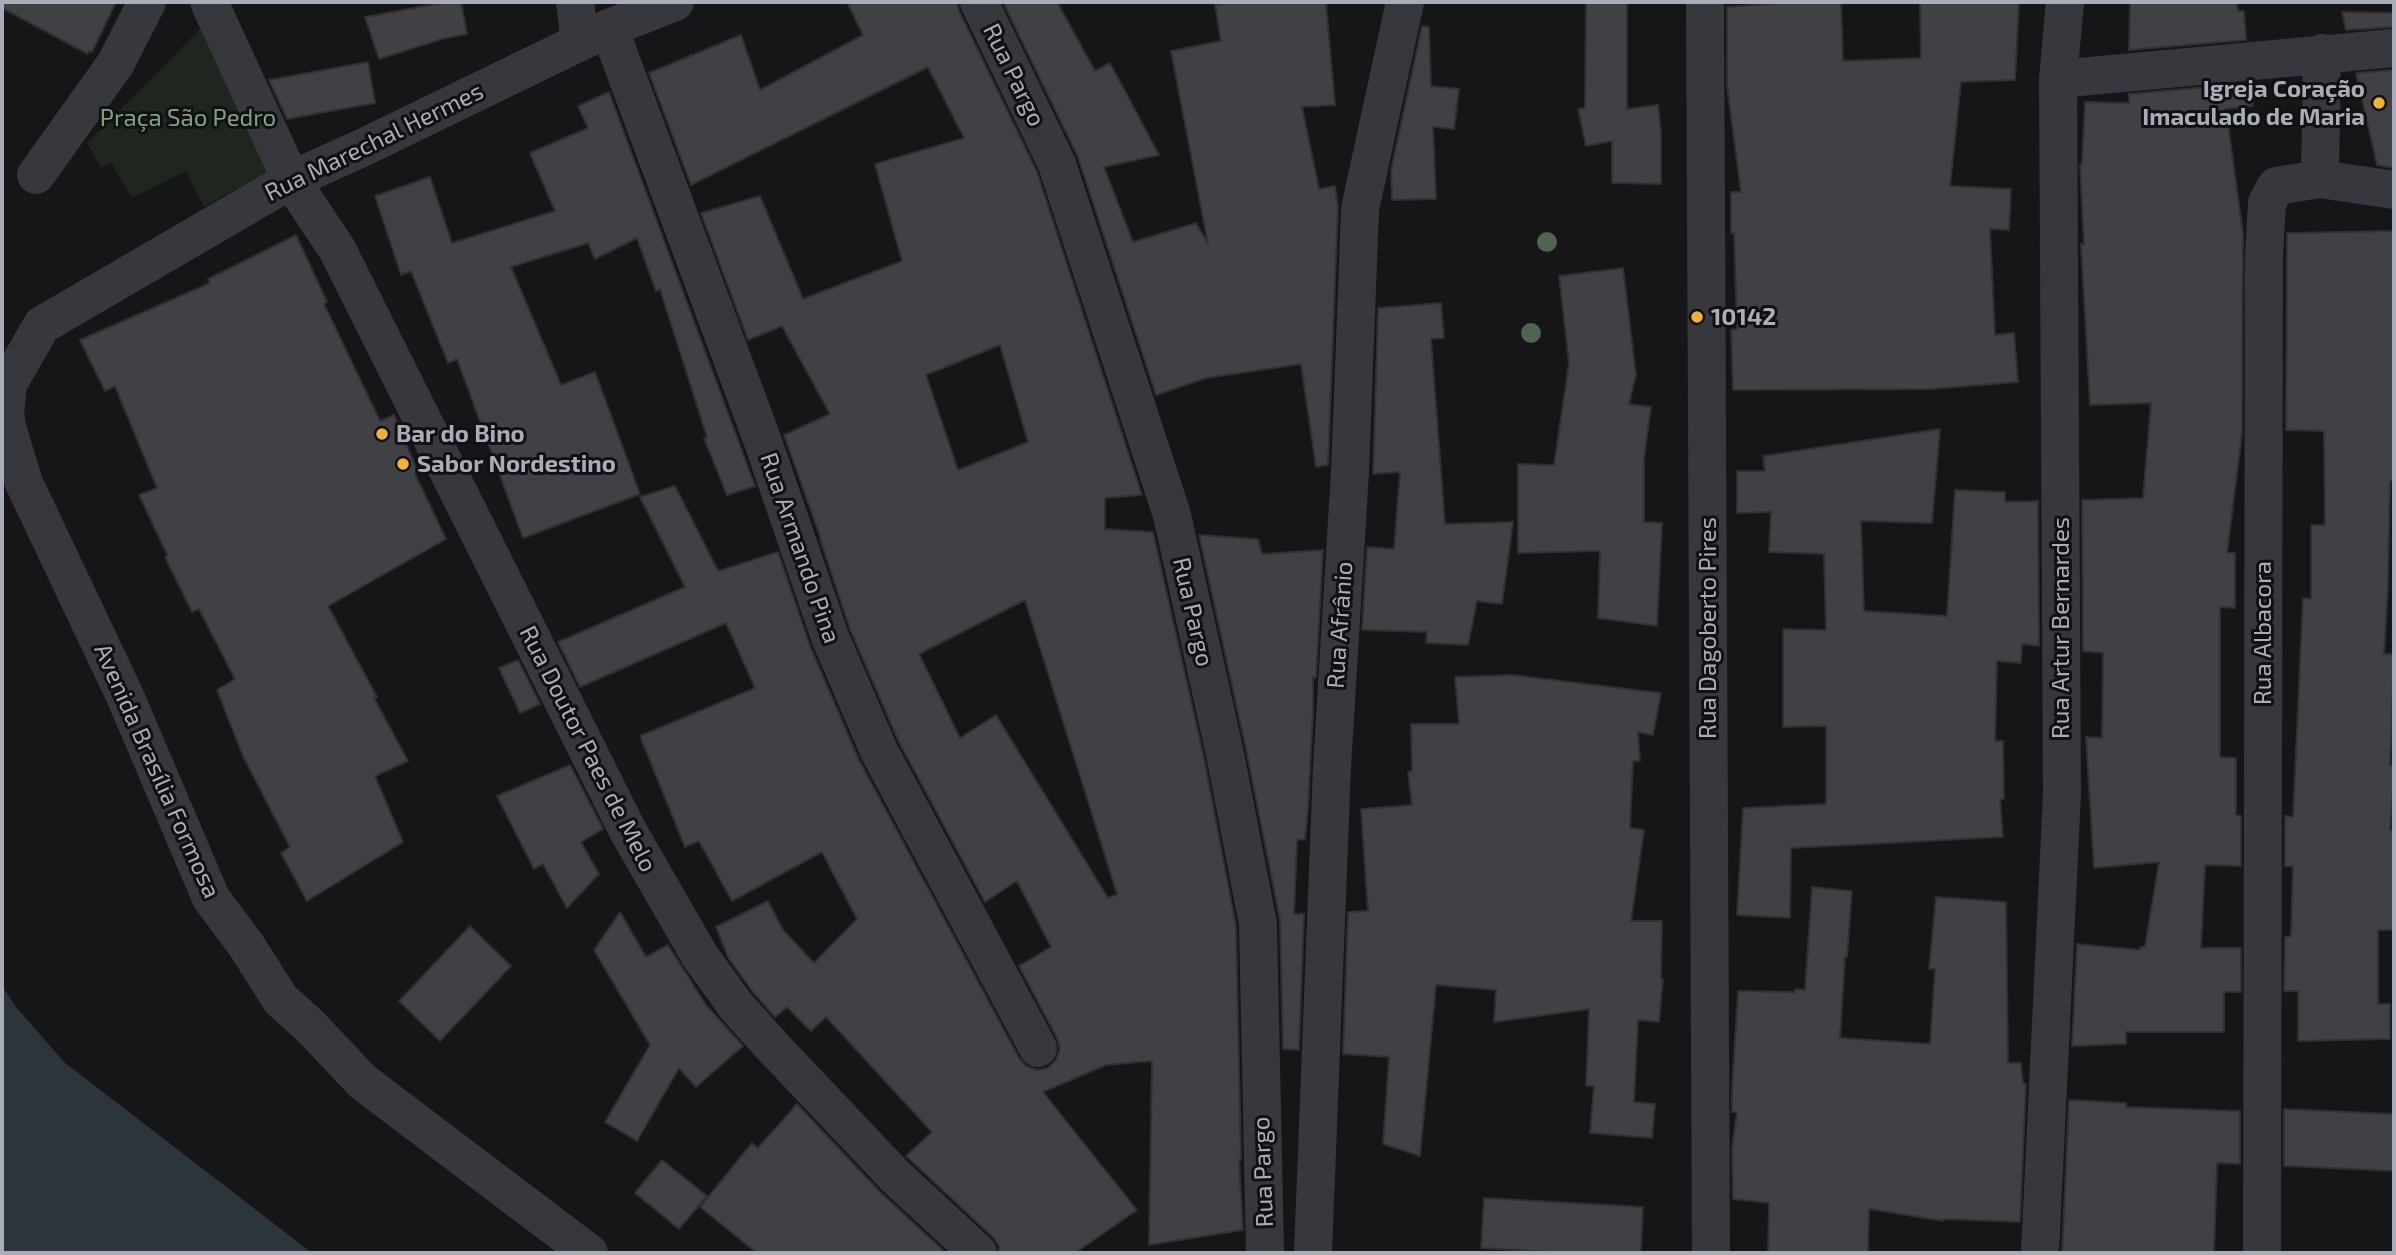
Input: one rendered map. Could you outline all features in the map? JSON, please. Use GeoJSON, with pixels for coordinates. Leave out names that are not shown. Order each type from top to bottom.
{"type":"FeatureCollection","features":[{"type":"Feature","properties":{"kind":"street"},"geometry":{"type":"LineString","coordinates":[[36,175],[116,63],[147,2]]}},
{"type":"Feature","properties":{"kind":"street","name":"Rua Doutor Paes de Melo"},"geometry":{"type":"LineString","coordinates":[[209,2],[291,180],[337,249],[628,831],[700,956],[736,1006],[771,1045],[896,1177],[978,1253]]}},
{"type":"Feature","properties":{"kind":"street","name":"Rua Armando Pina"},"geometry":{"type":"LineString","coordinates":[[575,2],[595,35],[762,439],[830,637],[878,751],[1038,1048]]}},
{"type":"Feature","properties":{"kind":"street","name":"Rua Marechal Hermes"},"geometry":{"type":"LineString","coordinates":[[82,300],[291,180],[595,35],[675,2]]}},
{"type":"Feature","properties":{"kind":"street","name":"Rua Pargo"},"geometry":{"type":"LineString","coordinates":[[979,2],[1057,164],[1172,515],[1225,754],[1258,923],[1265,1253]]}},
{"type":"Feature","properties":{"kind":"street","name":"Rua Afrânio"},"geometry":{"type":"LineString","coordinates":[[1312,1253],[1331,793],[1350,472],[1360,209],[1405,2]]}},
{"type":"Feature","properties":{"kind":"street","name":"Rua Dagoberto Pires"},"geometry":{"type":"LineString","coordinates":[[1705,2],[1712,1253]]}},
{"type":"Feature","properties":{"kind":"street","name":"Rua Artur Bernardes"},"geometry":{"type":"LineString","coordinates":[[2040,1253],[2062,794],[2058,79],[2065,2]]}},
{"type":"Feature","properties":{"kind":"street"},"geometry":{"type":"LineString","coordinates":[[2058,79],[2394,48]]}},
{"type":"Feature","properties":{"kind":"street"},"geometry":{"type":"LineString","coordinates":[[2322,53],[2320,178],[2394,190]]}},
{"type":"Feature","properties":{"kind":"street","name":"Rua Albacora"},"geometry":{"type":"LineString","coordinates":[[2262,1253],[2264,288],[2267,204],[2276,186],[2320,178]]}},
{"type":"Feature","properties":{"kind":"street","name":"Avenida Brasília Formosa"},"geometry":{"type":"LineString","coordinates":[[82,300],[42,325],[23,354],[8,384],[6,427],[24,483],[125,696],[211,898],[246,945],[281,1000],[310,1026],[363,1082],[589,1253]]}},
{"type":"Feature","properties":{"kind":"green space","name":"Praça São Pedro"},"geometry":{"type":"Polygon","coordinates":[[[202,27],[273,169],[204,207],[186,171],[132,198],[111,163],[101,168],[87,143],[202,27]]]}},
{"type":"Feature","properties":{"kind":"shaded area"},"geometry":{"type":"Polygon","coordinates":[[[2,986],[16,1007],[64,1062],[312,1253],[2,1253],[2,986]]]}},
{"type":"Feature","properties":{"kind":"building"},"geometry":{"type":"Polygon","coordinates":[[[2,2],[116,2],[92,52],[89,51],[88,54],[2,8],[2,2]]]}},
{"type":"Feature","properties":{"kind":"building"},"geometry":{"type":"Polygon","coordinates":[[[447,2],[461,2],[467,34],[379,59],[365,17],[447,2]]]}},
{"type":"Feature","properties":{"kind":"building"},"geometry":{"type":"Polygon","coordinates":[[[847,2],[957,2],[1037,172],[1142,495],[1105,498],[1105,529],[1153,532],[1204,758],[1236,926],[1239,1160],[1243,1230],[1149,1245],[1152,1061],[1106,1065],[1043,1092],[1137,1210],[1075,1253],[999,1253],[999,1246],[993,1237],[906,1156],[932,1132],[826,1017],[811,1031],[787,1007],[775,1017],[729,959],[716,927],[768,901],[783,930],[814,963],[857,919],[822,852],[732,901],[699,841],[685,847],[640,736],[755,688],[726,623],[580,687],[558,642],[685,587],[640,497],[675,486],[718,571],[778,552],[810,646],[859,760],[1019,1058],[1026,1066],[1037,1070],[1048,1068],[1056,1060],[1060,1049],[1057,1038],[1019,966],[1051,947],[1017,881],[985,902],[899,742],[850,629],[784,435],[830,414],[782,326],[748,340],[701,213],[760,196],[803,299],[902,261],[875,164],[964,138],[928,67],[691,185],[649,73],[741,35],[760,90],[863,35],[847,2]],[[1000,345],[926,375],[958,470],[1028,442],[1000,345]],[[1025,600],[919,654],[960,738],[996,715],[1108,898],[1117,894],[1025,600]]]}},
{"type":"Feature","properties":{"kind":"building"},"geometry":{"type":"Polygon","coordinates":[[[1003,2],[1057,2],[1095,71],[1110,63],[1159,155],[1104,167],[1133,242],[1196,223],[1208,244],[1171,51],[1221,41],[1215,5],[1237,2],[1326,3],[1335,105],[1302,107],[1319,189],[1335,186],[1338,207],[1328,465],[1316,467],[1301,364],[1206,378],[1156,395],[1078,157],[1003,2]]]}},
{"type":"Feature","properties":{"kind":"building"},"geometry":{"type":"Polygon","coordinates":[[[1586,2],[1627,2],[1627,109],[1658,105],[1661,184],[1612,183],[1612,141],[1586,146],[1578,109],[1585,108],[1586,2]]]}},
{"type":"Feature","properties":{"kind":"building"},"geometry":{"type":"Polygon","coordinates":[[[1841,2],[1843,61],[1921,58],[1920,3],[2019,2],[2015,80],[1961,82],[1950,186],[2011,189],[2009,230],[1990,229],[1995,335],[2014,333],[2018,382],[1932,389],[1733,390],[1731,330],[1737,329],[1731,192],[1741,192],[1727,86],[1727,7],[1841,2]]]}},
{"type":"Feature","properties":{"kind":"building"},"geometry":{"type":"Polygon","coordinates":[[[2130,2],[2237,2],[2238,11],[2244,11],[2246,40],[2129,50],[2130,2]]]}},
{"type":"Feature","properties":{"kind":"building"},"geometry":{"type":"Polygon","coordinates":[[[2342,12],[2394,13],[2394,27],[2346,30],[2342,12]]]}},
{"type":"Feature","properties":{"kind":"building"},"geometry":{"type":"Polygon","coordinates":[[[1422,26],[1429,27],[1431,86],[1459,89],[1454,129],[1433,127],[1436,199],[1392,200],[1391,170],[1422,26]]]}},
{"type":"Feature","properties":{"kind":"building"},"geometry":{"type":"Polygon","coordinates":[[[368,62],[375,103],[287,119],[269,80],[368,62]]]}},
{"type":"Feature","properties":{"kind":"building","name":"Igreja Coração Imaculado de Maria"},"geometry":{"type":"Polygon","coordinates":[[[2394,70],[2394,168],[2377,165],[2356,73],[2394,70]]]}},
{"type":"Feature","properties":{"kind":"building"},"geometry":{"type":"Polygon","coordinates":[[[2251,83],[2253,106],[2226,109],[2243,234],[2242,434],[2227,553],[2235,553],[2235,608],[2220,607],[2220,757],[2236,758],[2236,815],[2241,816],[2241,866],[2205,865],[2201,948],[2241,948],[2241,992],[2224,992],[2224,1032],[2126,1032],[2126,1044],[2072,1046],[2077,944],[2140,950],[2140,947],[2145,947],[2159,862],[2094,868],[2086,737],[2102,738],[2103,653],[2083,651],[2082,500],[2143,498],[2151,403],[2090,405],[2081,244],[2084,244],[2080,164],[2085,102],[2129,103],[2129,94],[2251,83]]]}},
{"type":"Feature","properties":{"kind":"building"},"geometry":{"type":"Polygon","coordinates":[[[609,92],[755,486],[727,495],[704,438],[707,437],[660,289],[656,291],[637,238],[595,259],[588,243],[511,267],[561,385],[595,372],[640,494],[523,538],[457,359],[448,363],[411,271],[401,275],[375,196],[430,177],[452,243],[555,211],[530,153],[588,128],[578,106],[609,92]]]}},
{"type":"Feature","properties":{"kind":"building"},"geometry":{"type":"Polygon","coordinates":[[[2394,231],[2394,481],[2390,481],[2384,654],[2394,654],[2390,765],[2394,765],[2394,774],[2390,830],[2394,830],[2394,930],[2378,930],[2378,1004],[2390,1004],[2390,1039],[2298,1041],[2298,991],[2284,991],[2285,937],[2291,936],[2293,866],[2285,866],[2285,816],[2293,817],[2303,598],[2311,599],[2311,525],[2325,525],[2324,431],[2286,430],[2287,233],[2394,231]]]}},
{"type":"Feature","properties":{"kind":"building"},"geometry":{"type":"Polygon","coordinates":[[[296,235],[327,302],[324,304],[380,421],[394,415],[418,472],[415,474],[446,539],[328,606],[408,761],[375,776],[403,842],[307,901],[281,853],[290,847],[243,756],[217,690],[235,679],[199,609],[192,612],[165,557],[168,556],[139,495],[157,488],[115,386],[105,391],[80,340],[210,283],[208,279],[296,235]]]}},
{"type":"Feature","properties":{"kind":"building"},"geometry":{"type":"Polygon","coordinates":[[[1623,268],[1636,375],[1629,404],[1651,407],[1644,458],[1644,522],[1662,523],[1657,626],[1598,618],[1600,551],[1518,553],[1518,464],[1554,465],[1569,363],[1559,276],[1623,268]]]}},
{"type":"Feature","properties":{"kind":"building"},"geometry":{"type":"Polygon","coordinates":[[[1441,303],[1444,338],[1431,339],[1445,524],[1513,522],[1502,604],[1477,601],[1468,645],[1426,643],[1427,632],[1362,630],[1367,547],[1394,549],[1400,472],[1373,474],[1378,308],[1441,303]]]}},
{"type":"Feature","properties":{"kind":"building"},"geometry":{"type":"Polygon","coordinates":[[[1940,429],[1932,523],[1861,521],[1864,611],[1947,616],[1955,490],[2005,492],[2005,502],[2038,501],[2039,646],[2022,644],[2021,663],[1997,661],[1995,741],[2003,741],[2004,799],[2000,799],[2003,837],[1791,848],[1790,918],[1737,915],[1743,808],[1826,804],[1826,726],[1783,727],[1783,629],[1826,630],[1824,554],[1769,552],[1771,512],[1737,513],[1737,471],[1765,471],[1763,456],[1940,429]]]}},
{"type":"Feature","properties":{"kind":"building"},"geometry":{"type":"Polygon","coordinates":[[[1199,535],[1258,539],[1262,554],[1323,550],[1316,678],[1313,677],[1308,809],[1305,839],[1297,840],[1294,914],[1304,914],[1299,1050],[1283,1049],[1280,920],[1199,535]]]}},
{"type":"Feature","properties":{"kind":"building"},"geometry":{"type":"Polygon","coordinates":[[[518,660],[540,704],[520,713],[499,668],[518,660]]]}},
{"type":"Feature","properties":{"kind":"building"},"geometry":{"type":"Polygon","coordinates":[[[1512,675],[1661,693],[1653,735],[1638,732],[1640,761],[1633,761],[1630,828],[1644,830],[1631,921],[1662,921],[1663,979],[1659,1022],[1638,1020],[1634,1102],[1655,1104],[1652,1138],[1590,1133],[1594,1086],[1586,1086],[1589,1009],[1494,1022],[1496,990],[1436,985],[1420,1156],[1383,1144],[1389,1057],[1343,1054],[1348,912],[1368,911],[1361,809],[1412,805],[1408,772],[1412,771],[1411,724],[1459,724],[1455,677],[1512,675]]]}},
{"type":"Feature","properties":{"kind":"building"},"geometry":{"type":"Polygon","coordinates":[[[570,765],[603,829],[581,842],[599,874],[567,908],[543,864],[534,869],[497,796],[570,765]]]}},
{"type":"Feature","properties":{"kind":"building"},"geometry":{"type":"Polygon","coordinates":[[[1812,887],[1852,891],[1840,1038],[1930,1044],[1935,969],[1929,969],[1936,897],[2006,902],[2008,1063],[2021,1063],[2023,1084],[2026,1084],[2020,1222],[1944,1221],[1869,1209],[1868,1253],[1768,1253],[1769,1203],[1733,1199],[1732,1149],[1737,1112],[1732,1112],[1732,1091],[1738,991],[1805,990],[1812,887]]]}},
{"type":"Feature","properties":{"kind":"building"},"geometry":{"type":"Polygon","coordinates":[[[620,912],[646,957],[668,945],[706,1005],[743,1046],[696,1087],[679,1068],[637,1141],[605,1122],[650,1045],[594,950],[620,912]]]}},
{"type":"Feature","properties":{"kind":"building"},"geometry":{"type":"Polygon","coordinates":[[[470,926],[511,966],[440,1041],[399,1001],[470,926]]]}},
{"type":"Feature","properties":{"kind":"building"},"geometry":{"type":"Polygon","coordinates":[[[2069,1100],[2126,1103],[2126,1107],[2240,1111],[2240,1164],[2217,1163],[2214,1253],[2062,1253],[2069,1100]]]}},
{"type":"Feature","properties":{"kind":"building"},"geometry":{"type":"Polygon","coordinates":[[[797,1104],[880,1192],[946,1253],[757,1253],[700,1207],[752,1143],[758,1148],[797,1104]]]}},
{"type":"Feature","properties":{"kind":"building"},"geometry":{"type":"Polygon","coordinates":[[[2284,1109],[2394,1114],[2394,1171],[2284,1166],[2284,1109]]]}},
{"type":"Feature","properties":{"kind":"building"},"geometry":{"type":"Polygon","coordinates":[[[662,1160],[707,1196],[679,1229],[635,1193],[662,1160]]]}},
{"type":"Feature","properties":{"kind":"building"},"geometry":{"type":"Polygon","coordinates":[[[1484,1198],[1643,1207],[1641,1253],[1569,1253],[1481,1248],[1484,1198]]]}},
{"type":"Feature","properties":{"kind":"place","name":"Igreja Coração Imaculado de Maria"},"geometry":{"type":"Point","coordinates":[2379,103]}},
{"type":"Feature","properties":{"kind":"place","name":"10142"},"geometry":{"type":"Point","coordinates":[1697,317]}},
{"type":"Feature","properties":{"kind":"place","name":"Bar do Bino"},"geometry":{"type":"Point","coordinates":[382,434]}},
{"type":"Feature","properties":{"kind":"place","name":"Sabor Nordestino"},"geometry":{"type":"Point","coordinates":[403,464]}}]}
